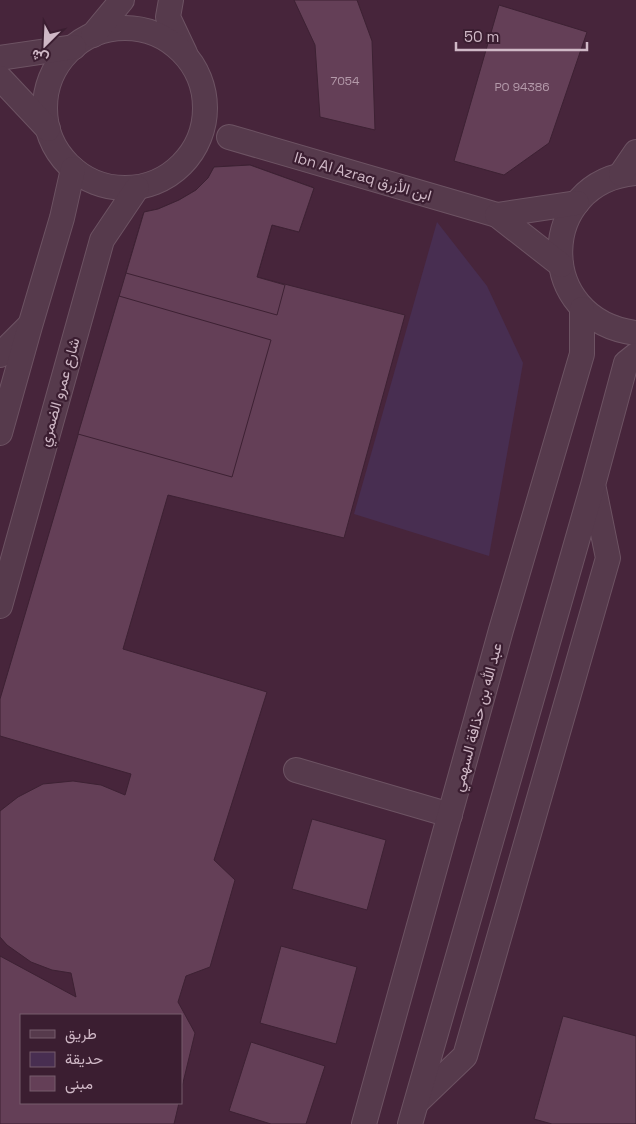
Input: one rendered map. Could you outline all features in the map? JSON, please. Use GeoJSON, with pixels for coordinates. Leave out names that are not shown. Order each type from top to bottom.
{"type":"FeatureCollection","features":[{"type":"Feature","properties":{"kind":"street"},"geometry":{"type":"LineString","coordinates":[[122,0],[59,63],[49,83],[45,105],[48,129],[58,151],[73,169],[92,181],[114,188],[137,188],[159,181],[229,137],[204,92],[197,73],[187,57],[168,17],[171,0]]}},
{"type":"Feature","properties":{"kind":"street"},"geometry":{"type":"LineString","coordinates":[[0,58],[83,41],[118,29],[143,30],[167,40],[187,57]]}},
{"type":"Feature","properties":{"kind":"street"},"geometry":{"type":"LineString","coordinates":[[0,78],[48,129]]}},
{"type":"Feature","properties":{"kind":"street"},"geometry":{"type":"LineString","coordinates":[[180,167],[196,145],[205,119],[204,92]]}},
{"type":"Feature","properties":{"kind":"street","name":"Ibn Al Azraq ابن الأزرق"},"geometry":{"type":"LineString","coordinates":[[229,137],[497,215]]}},
{"type":"Feature","properties":{"kind":"street"},"geometry":{"type":"LineString","coordinates":[[636,152],[628,173],[596,185],[577,203],[566,222],[560,243],[561,265],[566,283],[582,309],[604,325],[636,333]]}},
{"type":"Feature","properties":{"kind":"street"},"geometry":{"type":"LineString","coordinates":[[0,433],[62,218],[73,169]]}},
{"type":"Feature","properties":{"kind":"street","name":"شارع عمرو الضمري"},"geometry":{"type":"LineString","coordinates":[[0,606],[102,240],[137,188]]}},
{"type":"Feature","properties":{"kind":"street"},"geometry":{"type":"LineString","coordinates":[[497,215],[577,203]]}},
{"type":"Feature","properties":{"kind":"street"},"geometry":{"type":"LineString","coordinates":[[497,215],[561,265]]}},
{"type":"Feature","properties":{"kind":"street","name":"عبد الله بن حذافة السهمي"},"geometry":{"type":"LineString","coordinates":[[364,1124],[501,630],[582,354],[582,309]]}},
{"type":"Feature","properties":{"kind":"street"},"geometry":{"type":"LineString","coordinates":[[0,355],[30,326]]}},
{"type":"Feature","properties":{"kind":"street"},"geometry":{"type":"LineString","coordinates":[[413,1113],[593,485],[626,363],[636,355]]}},
{"type":"Feature","properties":{"kind":"street"},"geometry":{"type":"LineString","coordinates":[[413,1113],[465,1056],[608,558],[593,485]]}},
{"type":"Feature","properties":{"kind":"street"},"geometry":{"type":"LineString","coordinates":[[296,770],[450,815]]}},
{"type":"Feature","properties":{"kind":"green space"},"geometry":{"type":"Polygon","coordinates":[[[437,222],[487,286],[523,363],[489,556],[354,514],[437,222]]]}},
{"type":"Feature","properties":{"kind":"building"},"geometry":{"type":"Polygon","coordinates":[[[294,0],[357,0],[372,41],[375,130],[320,117],[315,45],[294,0]]]}},
{"type":"Feature","properties":{"kind":"building"},"geometry":{"type":"Polygon","coordinates":[[[499,5],[587,32],[549,143],[504,175],[454,161],[499,5]]]}},
{"type":"Feature","properties":{"kind":"building"},"geometry":{"type":"Polygon","coordinates":[[[250,165],[314,188],[299,232],[272,225],[257,277],[405,315],[344,538],[168,495],[123,649],[267,692],[214,860],[235,880],[210,967],[186,976],[178,1002],[195,1033],[182,1087],[182,1014],[20,1014],[20,1104],[179,1104],[174,1124],[0,1124],[0,956],[76,997],[71,973],[52,970],[31,962],[7,945],[0,937],[0,811],[18,797],[43,784],[73,781],[101,785],[125,795],[131,774],[0,736],[0,699],[144,212],[158,209],[196,190],[208,178],[214,167],[250,165]]]}},
{"type":"Feature","properties":{"kind":"building"},"geometry":{"type":"Polygon","coordinates":[[[250,165],[314,188],[299,232],[272,225],[257,277],[285,285],[277,315],[126,273],[144,212],[158,209],[196,190],[208,178],[214,167],[250,165]]]}},
{"type":"Feature","properties":{"kind":"building"},"geometry":{"type":"Polygon","coordinates":[[[119,296],[271,340],[232,477],[78,434],[119,296]]]}},
{"type":"Feature","properties":{"kind":"building"},"geometry":{"type":"Polygon","coordinates":[[[312,819],[386,840],[367,910],[292,889],[312,819]]]}},
{"type":"Feature","properties":{"kind":"building"},"geometry":{"type":"Polygon","coordinates":[[[281,946],[357,967],[336,1044],[260,1023],[281,946]]]}},
{"type":"Feature","properties":{"kind":"building"},"geometry":{"type":"Polygon","coordinates":[[[563,1016],[636,1036],[636,1124],[552,1124],[534,1119],[563,1016]]]}},
{"type":"Feature","properties":{"kind":"building"},"geometry":{"type":"Polygon","coordinates":[[[251,1042],[325,1066],[306,1124],[271,1124],[229,1111],[251,1042]]]}}]}
